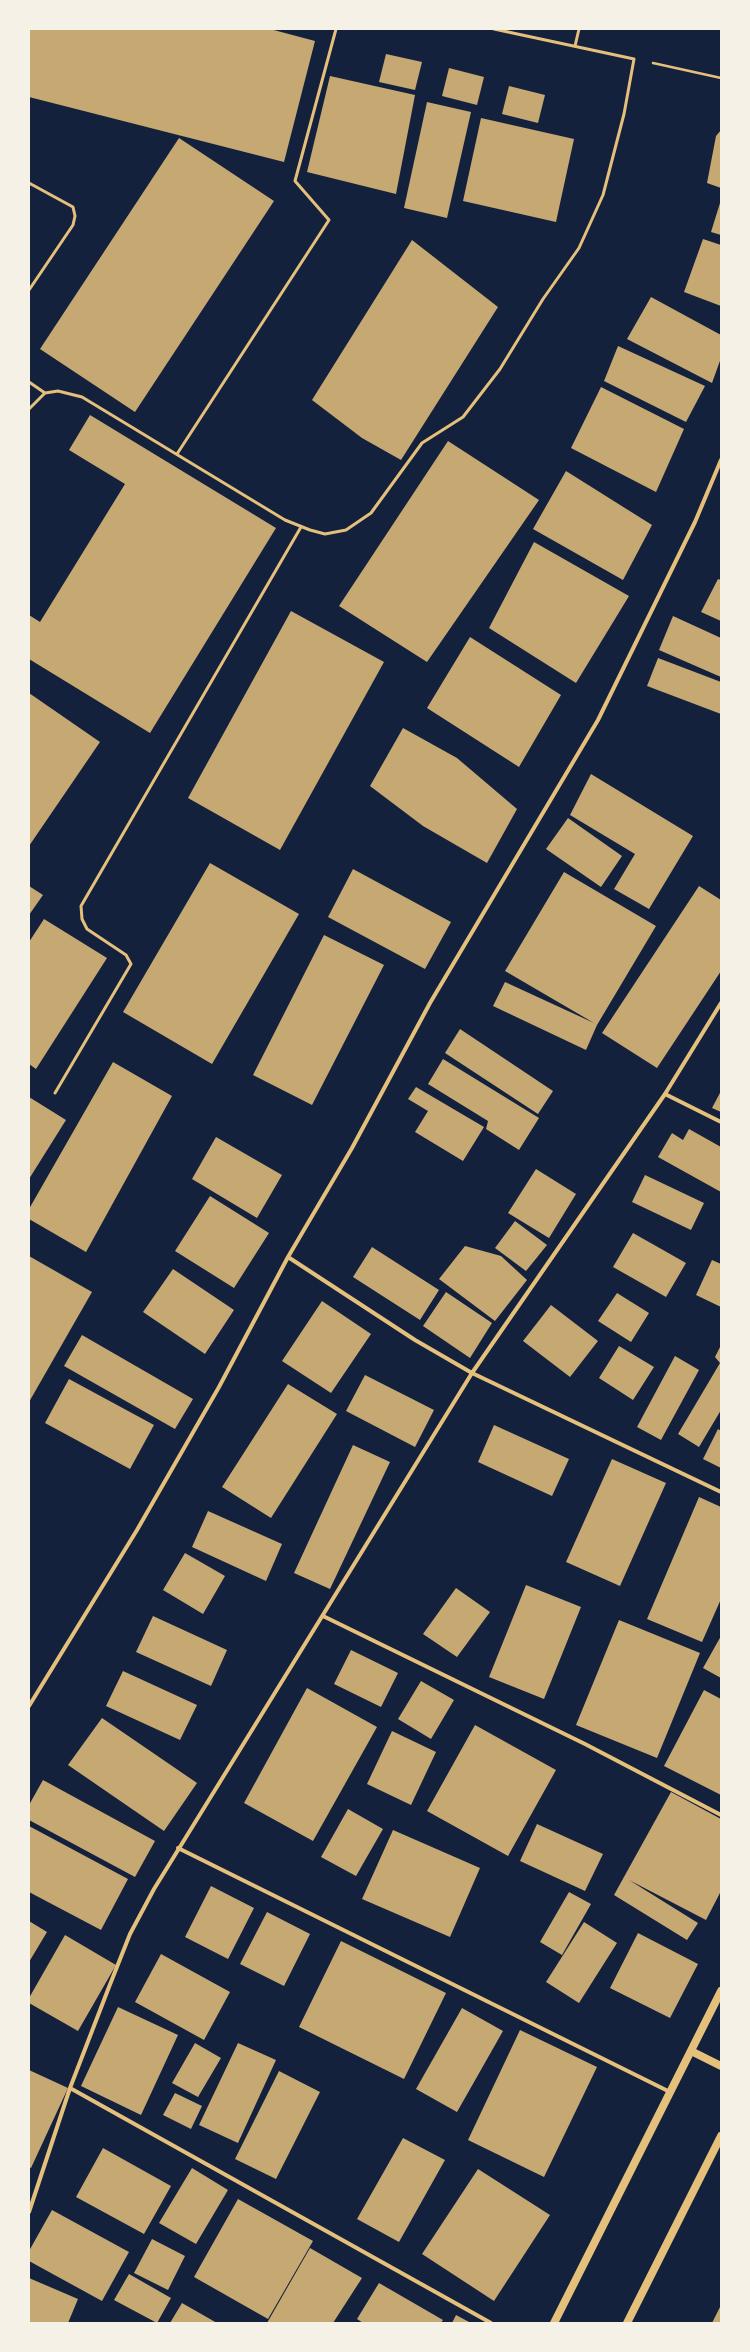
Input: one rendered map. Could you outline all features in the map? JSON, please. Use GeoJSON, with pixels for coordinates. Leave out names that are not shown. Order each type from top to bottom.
{"type":"FeatureCollection","features":[{"type":"Feature","properties":{"kind":"main road"},"geometry":{"type":"LineString","coordinates":[[554,2323],[720,1996]]}},
{"type":"Feature","properties":{"kind":"main road"},"geometry":{"type":"LineString","coordinates":[[691,2051],[721,2066]]}},
{"type":"Feature","properties":{"kind":"main road"},"geometry":{"type":"LineString","coordinates":[[627,2323],[721,2136]]}},
{"type":"Feature","properties":{"kind":"street"},"geometry":{"type":"LineString","coordinates":[[29,1706],[137,1530],[219,1387],[288,1257],[352,1148],[430,1003],[598,720],[695,522],[721,460]]}},
{"type":"Feature","properties":{"kind":"street"},"geometry":{"type":"LineString","coordinates":[[29,2212],[70,2088],[130,1934],[178,1848],[472,1373],[665,1094],[721,1003]]}},
{"type":"Feature","properties":{"kind":"street"},"geometry":{"type":"LineString","coordinates":[[665,1094],[721,1122]]}},
{"type":"Feature","properties":{"kind":"street"},"geometry":{"type":"LineString","coordinates":[[288,1257],[415,1340],[472,1373],[721,1492]]}},
{"type":"Feature","properties":{"kind":"street"},"geometry":{"type":"LineString","coordinates":[[323,1616],[585,1744],[721,1815]]}},
{"type":"Feature","properties":{"kind":"street"},"geometry":{"type":"LineString","coordinates":[[178,1848],[670,2092]]}},
{"type":"Feature","properties":{"kind":"street"},"geometry":{"type":"LineString","coordinates":[[70,2088],[491,2323]]}},
{"type":"Feature","properties":{"kind":"lane"},"geometry":{"type":"LineString","coordinates":[[177,454],[329,220],[295,181],[336,29]]}},
{"type":"Feature","properties":{"kind":"lane"},"geometry":{"type":"LineString","coordinates":[[29,409],[45,393],[58,391],[82,397],[285,520],[325,534],[346,530],[371,513],[418,448],[463,417],[500,369],[543,299],[580,248],[604,195],[624,114],[634,59],[494,29]]}},
{"type":"Feature","properties":{"kind":"lane"},"geometry":{"type":"LineString","coordinates":[[575,46],[579,29]]}},
{"type":"Feature","properties":{"kind":"lane"},"geometry":{"type":"LineString","coordinates":[[29,182],[73,207],[75,216],[73,225],[29,290]]}},
{"type":"Feature","properties":{"kind":"lane"},"geometry":{"type":"LineString","coordinates":[[29,382],[45,393]]}},
{"type":"Feature","properties":{"kind":"lane"},"geometry":{"type":"LineString","coordinates":[[55,1093],[131,964],[126,955],[87,930],[82,919],[81,906],[301,526]]}},
{"type":"Feature","properties":{"kind":"path"},"geometry":{"type":"LineString","coordinates":[[634,59],[721,78]]}},
{"type":"Feature","properties":{"kind":"building"},"geometry":{"type":"Polygon","coordinates":[[[29,29],[270,29],[315,41],[284,162],[29,97],[29,29]]]}},
{"type":"Feature","properties":{"kind":"building"},"geometry":{"type":"Polygon","coordinates":[[[386,54],[422,62],[415,90],[379,82],[386,54]]]}},
{"type":"Feature","properties":{"kind":"building"},"geometry":{"type":"Polygon","coordinates":[[[449,68],[484,77],[477,105],[442,96],[449,68]]]}},
{"type":"Feature","properties":{"kind":"building"},"geometry":{"type":"Polygon","coordinates":[[[330,76],[415,95],[396,194],[307,172],[330,76]]]}},
{"type":"Feature","properties":{"kind":"building"},"geometry":{"type":"Polygon","coordinates":[[[509,86],[545,95],[538,123],[502,114],[509,86]]]}},
{"type":"Feature","properties":{"kind":"building"},"geometry":{"type":"Polygon","coordinates":[[[427,102],[471,112],[447,218],[404,208],[427,102]]]}},
{"type":"Feature","properties":{"kind":"building"},"geometry":{"type":"Polygon","coordinates":[[[481,118],[574,139],[556,222],[463,201],[481,118]]]}},
{"type":"Feature","properties":{"kind":"building"},"geometry":{"type":"Polygon","coordinates":[[[721,130],[721,188],[707,183],[716,136],[721,130]]]}},
{"type":"Feature","properties":{"kind":"building"},"geometry":{"type":"Polygon","coordinates":[[[179,138],[274,201],[135,412],[40,349],[179,138]]]}},
{"type":"Feature","properties":{"kind":"building"},"geometry":{"type":"Polygon","coordinates":[[[721,203],[721,235],[711,232],[721,203]]]}},
{"type":"Feature","properties":{"kind":"building"},"geometry":{"type":"Polygon","coordinates":[[[703,239],[721,245],[721,306],[684,292],[703,239]]]}},
{"type":"Feature","properties":{"kind":"building"},"geometry":{"type":"Polygon","coordinates":[[[412,240],[498,307],[401,460],[362,438],[312,400],[412,240]]]}},
{"type":"Feature","properties":{"kind":"building"},"geometry":{"type":"Polygon","coordinates":[[[651,297],[721,335],[721,358],[712,383],[627,339],[651,297]]]}},
{"type":"Feature","properties":{"kind":"building"},"geometry":{"type":"Polygon","coordinates":[[[618,346],[705,386],[686,422],[604,381],[618,346]]]}},
{"type":"Feature","properties":{"kind":"building"},"geometry":{"type":"Polygon","coordinates":[[[601,387],[684,429],[656,492],[571,448],[601,387]]]}},
{"type":"Feature","properties":{"kind":"building"},"geometry":{"type":"Polygon","coordinates":[[[90,415],[276,528],[150,733],[29,659],[29,615],[40,622],[125,484],[69,450],[90,415]]]}},
{"type":"Feature","properties":{"kind":"building"},"geometry":{"type":"Polygon","coordinates":[[[448,441],[539,500],[427,662],[339,606],[448,441]]]}},
{"type":"Feature","properties":{"kind":"building"},"geometry":{"type":"Polygon","coordinates":[[[566,471],[652,525],[623,580],[533,529],[566,471]]]}},
{"type":"Feature","properties":{"kind":"building"},"geometry":{"type":"Polygon","coordinates":[[[534,542],[629,596],[576,683],[489,628],[534,542]]]}},
{"type":"Feature","properties":{"kind":"building"},"geometry":{"type":"Polygon","coordinates":[[[718,579],[721,580],[721,621],[701,612],[718,579]]]}},
{"type":"Feature","properties":{"kind":"building"},"geometry":{"type":"Polygon","coordinates":[[[291,611],[384,662],[280,850],[188,798],[291,611]]]}},
{"type":"Feature","properties":{"kind":"building"},"geometry":{"type":"Polygon","coordinates":[[[673,616],[721,638],[721,677],[659,650],[673,616]]]}},
{"type":"Feature","properties":{"kind":"building"},"geometry":{"type":"Polygon","coordinates":[[[470,637],[561,695],[519,767],[427,708],[470,637]]]}},
{"type":"Feature","properties":{"kind":"building"},"geometry":{"type":"Polygon","coordinates":[[[658,658],[721,682],[721,714],[647,686],[658,658]]]}},
{"type":"Feature","properties":{"kind":"building"},"geometry":{"type":"Polygon","coordinates":[[[29,693],[100,742],[29,846],[29,693]]]}},
{"type":"Feature","properties":{"kind":"building"},"geometry":{"type":"Polygon","coordinates":[[[403,728],[457,758],[517,809],[487,863],[423,826],[370,786],[403,728]]]}},
{"type":"Feature","properties":{"kind":"building"},"geometry":{"type":"Polygon","coordinates":[[[591,774],[693,836],[649,909],[614,889],[635,854],[570,815],[591,774]]]}},
{"type":"Feature","properties":{"kind":"building"},"geometry":{"type":"Polygon","coordinates":[[[568,818],[622,856],[601,887],[546,849],[568,818]]]}},
{"type":"Feature","properties":{"kind":"building"},"geometry":{"type":"Polygon","coordinates":[[[210,863],[299,914],[212,1064],[123,1012],[210,863]]]}},
{"type":"Feature","properties":{"kind":"building"},"geometry":{"type":"Polygon","coordinates":[[[353,869],[451,922],[425,969],[328,917],[353,869]]]}},
{"type":"Feature","properties":{"kind":"building"},"geometry":{"type":"Polygon","coordinates":[[[564,872],[656,926],[597,1025],[586,1050],[493,1006],[505,982],[594,1023],[505,971],[564,872]]]}},
{"type":"Feature","properties":{"kind":"building"},"geometry":{"type":"Polygon","coordinates":[[[29,886],[43,895],[29,915],[29,886]]]}},
{"type":"Feature","properties":{"kind":"building"},"geometry":{"type":"Polygon","coordinates":[[[699,886],[721,900],[721,971],[657,1068],[602,1033],[699,886]]]}},
{"type":"Feature","properties":{"kind":"building"},"geometry":{"type":"Polygon","coordinates":[[[44,919],[107,958],[36,1069],[29,1064],[29,942],[44,919]]]}},
{"type":"Feature","properties":{"kind":"building"},"geometry":{"type":"Polygon","coordinates":[[[324,935],[384,965],[312,1105],[253,1075],[324,935]]]}},
{"type":"Feature","properties":{"kind":"building"},"geometry":{"type":"Polygon","coordinates":[[[460,1029],[553,1091],[538,1114],[445,1053],[460,1029]]]}},
{"type":"Feature","properties":{"kind":"building"},"geometry":{"type":"Polygon","coordinates":[[[443,1059],[539,1118],[519,1150],[486,1129],[488,1121],[428,1084],[443,1059]]]}},
{"type":"Feature","properties":{"kind":"building"},"geometry":{"type":"Polygon","coordinates":[[[113,1062],[172,1096],[86,1252],[29,1219],[29,1209],[113,1062]]]}},
{"type":"Feature","properties":{"kind":"building"},"geometry":{"type":"Polygon","coordinates":[[[416,1087],[484,1127],[463,1161],[415,1132],[428,1111],[408,1099],[416,1087]]]}},
{"type":"Feature","properties":{"kind":"building"},"geometry":{"type":"Polygon","coordinates":[[[721,1091],[721,1112],[712,1108],[721,1091]]]}},
{"type":"Feature","properties":{"kind":"building"},"geometry":{"type":"Polygon","coordinates":[[[29,1097],[66,1120],[29,1179],[29,1097]]]}},
{"type":"Feature","properties":{"kind":"building"},"geometry":{"type":"Polygon","coordinates":[[[689,1129],[721,1147],[721,1192],[658,1157],[672,1133],[683,1140],[689,1129]]]}},
{"type":"Feature","properties":{"kind":"building"},"geometry":{"type":"Polygon","coordinates":[[[216,1137],[282,1175],[257,1218],[192,1179],[216,1137]]]}},
{"type":"Feature","properties":{"kind":"building"},"geometry":{"type":"Polygon","coordinates":[[[536,1169],[576,1194],[549,1238],[508,1213],[536,1169]]]}},
{"type":"Feature","properties":{"kind":"building"},"geometry":{"type":"Polygon","coordinates":[[[645,1175],[704,1203],[691,1230],[632,1202],[645,1175]]]}},
{"type":"Feature","properties":{"kind":"building"},"geometry":{"type":"Polygon","coordinates":[[[210,1196],[269,1233],[234,1288],[175,1251],[210,1196]]]}},
{"type":"Feature","properties":{"kind":"building"},"geometry":{"type":"Polygon","coordinates":[[[515,1221],[547,1245],[526,1271],[495,1248],[515,1221]]]}},
{"type":"Feature","properties":{"kind":"building"},"geometry":{"type":"Polygon","coordinates":[[[633,1233],[686,1263],[666,1297],[613,1267],[633,1233]]]}},
{"type":"Feature","properties":{"kind":"building"},"geometry":{"type":"Polygon","coordinates":[[[465,1246],[501,1256],[527,1280],[495,1321],[439,1279],[465,1246]]]}},
{"type":"Feature","properties":{"kind":"building"},"geometry":{"type":"Polygon","coordinates":[[[372,1247],[439,1290],[420,1320],[353,1277],[372,1247]]]}},
{"type":"Feature","properties":{"kind":"building"},"geometry":{"type":"Polygon","coordinates":[[[29,1256],[92,1292],[29,1402],[29,1256]]]}},
{"type":"Feature","properties":{"kind":"building"},"geometry":{"type":"Polygon","coordinates":[[[712,1260],[721,1264],[721,1307],[696,1295],[712,1260]]]}},
{"type":"Feature","properties":{"kind":"building"},"geometry":{"type":"Polygon","coordinates":[[[173,1269],[234,1310],[205,1354],[143,1312],[173,1269]]]}},
{"type":"Feature","properties":{"kind":"building"},"geometry":{"type":"Polygon","coordinates":[[[446,1292],[492,1323],[470,1358],[423,1326],[446,1292]]]}},
{"type":"Feature","properties":{"kind":"building"},"geometry":{"type":"Polygon","coordinates":[[[617,1293],[649,1313],[631,1342],[598,1321],[617,1293]]]}},
{"type":"Feature","properties":{"kind":"building"},"geometry":{"type":"Polygon","coordinates":[[[322,1301],[371,1334],[331,1393],[282,1361],[322,1301]]]}},
{"type":"Feature","properties":{"kind":"building"},"geometry":{"type":"Polygon","coordinates":[[[551,1305],[598,1341],[570,1377],[523,1341],[551,1305]]]}},
{"type":"Feature","properties":{"kind":"building"},"geometry":{"type":"Polygon","coordinates":[[[82,1335],[193,1399],[175,1429],[64,1366],[82,1335]]]}},
{"type":"Feature","properties":{"kind":"building"},"geometry":{"type":"Polygon","coordinates":[[[721,1345],[721,1410],[699,1447],[678,1434],[720,1363],[715,1357],[721,1345]]]}},
{"type":"Feature","properties":{"kind":"building"},"geometry":{"type":"Polygon","coordinates":[[[619,1346],[654,1367],[633,1400],[599,1378],[619,1346]]]}},
{"type":"Feature","properties":{"kind":"building"},"geometry":{"type":"Polygon","coordinates":[[[675,1356],[699,1370],[661,1440],[637,1427],[675,1356]]]}},
{"type":"Feature","properties":{"kind":"building"},"geometry":{"type":"Polygon","coordinates":[[[365,1375],[434,1410],[415,1447],[346,1411],[365,1375]]]}},
{"type":"Feature","properties":{"kind":"building"},"geometry":{"type":"Polygon","coordinates":[[[69,1379],[154,1425],[130,1469],[45,1423],[69,1379]]]}},
{"type":"Feature","properties":{"kind":"building"},"geometry":{"type":"Polygon","coordinates":[[[288,1384],[337,1414],[271,1518],[222,1487],[288,1384]]]}},
{"type":"Feature","properties":{"kind":"building"},"geometry":{"type":"Polygon","coordinates":[[[494,1425],[569,1459],[552,1496],[478,1462],[494,1425]]]}},
{"type":"Feature","properties":{"kind":"building"},"geometry":{"type":"Polygon","coordinates":[[[718,1429],[721,1431],[721,1468],[703,1459],[718,1429]]]}},
{"type":"Feature","properties":{"kind":"building"},"geometry":{"type":"Polygon","coordinates":[[[353,1445],[390,1462],[330,1589],[294,1573],[353,1445]]]}},
{"type":"Feature","properties":{"kind":"building"},"geometry":{"type":"Polygon","coordinates":[[[612,1459],[666,1483],[620,1586],[566,1562],[612,1459]]]}},
{"type":"Feature","properties":{"kind":"building"},"geometry":{"type":"Polygon","coordinates":[[[699,1497],[721,1507],[721,1599],[702,1642],[647,1619],[699,1497]]]}},
{"type":"Feature","properties":{"kind":"building"},"geometry":{"type":"Polygon","coordinates":[[[208,1511],[282,1544],[266,1581],[192,1547],[208,1511]]]}},
{"type":"Feature","properties":{"kind":"building"},"geometry":{"type":"Polygon","coordinates":[[[185,1553],[225,1576],[203,1614],[163,1590],[185,1553]]]}},
{"type":"Feature","properties":{"kind":"building"},"geometry":{"type":"Polygon","coordinates":[[[526,1585],[581,1607],[544,1699],[489,1677],[526,1585]]]}},
{"type":"Feature","properties":{"kind":"building"},"geometry":{"type":"Polygon","coordinates":[[[456,1588],[490,1612],[457,1657],[423,1634],[456,1588]]]}},
{"type":"Feature","properties":{"kind":"building"},"geometry":{"type":"Polygon","coordinates":[[[153,1616],[227,1650],[211,1686],[136,1652],[153,1616]]]}},
{"type":"Feature","properties":{"kind":"building"},"geometry":{"type":"Polygon","coordinates":[[[619,1620],[700,1653],[657,1758],[576,1725],[619,1620]]]}},
{"type":"Feature","properties":{"kind":"building"},"geometry":{"type":"Polygon","coordinates":[[[721,1636],[721,1678],[703,1668],[721,1636]]]}},
{"type":"Feature","properties":{"kind":"building"},"geometry":{"type":"Polygon","coordinates":[[[351,1650],[398,1673],[381,1707],[334,1684],[351,1650]]]}},
{"type":"Feature","properties":{"kind":"building"},"geometry":{"type":"Polygon","coordinates":[[[123,1671],[197,1705],[180,1740],[106,1706],[123,1671]]]}},
{"type":"Feature","properties":{"kind":"building"},"geometry":{"type":"Polygon","coordinates":[[[421,1681],[454,1700],[431,1739],[398,1719],[421,1681]]]}},
{"type":"Feature","properties":{"kind":"building"},"geometry":{"type":"Polygon","coordinates":[[[307,1688],[377,1727],[313,1841],[244,1803],[307,1688]]]}},
{"type":"Feature","properties":{"kind":"building"},"geometry":{"type":"Polygon","coordinates":[[[704,1690],[721,1699],[721,1795],[664,1766],[704,1690]]]}},
{"type":"Feature","properties":{"kind":"building"},"geometry":{"type":"Polygon","coordinates":[[[102,1718],[197,1783],[164,1831],[68,1765],[102,1718]]]}},
{"type":"Feature","properties":{"kind":"building"},"geometry":{"type":"Polygon","coordinates":[[[475,1725],[556,1770],[508,1856],[427,1811],[475,1725]]]}},
{"type":"Feature","properties":{"kind":"building"},"geometry":{"type":"Polygon","coordinates":[[[392,1731],[436,1752],[411,1805],[367,1784],[392,1731]]]}},
{"type":"Feature","properties":{"kind":"building"},"geometry":{"type":"Polygon","coordinates":[[[43,1780],[155,1841],[135,1877],[29,1820],[29,1805],[43,1780]]]}},
{"type":"Feature","properties":{"kind":"building"},"geometry":{"type":"Polygon","coordinates":[[[671,1792],[721,1819],[721,1891],[706,1920],[629,1880],[698,1923],[687,1940],[614,1895],[671,1792]]]}},
{"type":"Feature","properties":{"kind":"building"},"geometry":{"type":"Polygon","coordinates":[[[348,1809],[383,1829],[356,1876],[321,1857],[348,1809]]]}},
{"type":"Feature","properties":{"kind":"building"},"geometry":{"type":"Polygon","coordinates":[[[537,1824],[603,1854],[585,1891],[520,1861],[537,1824]]]}},
{"type":"Feature","properties":{"kind":"building"},"geometry":{"type":"Polygon","coordinates":[[[29,1826],[128,1879],[101,1930],[29,1892],[29,1826]]]}},
{"type":"Feature","properties":{"kind":"building"},"geometry":{"type":"Polygon","coordinates":[[[393,1830],[480,1868],[450,1937],[362,1899],[393,1830]]]}},
{"type":"Feature","properties":{"kind":"building"},"geometry":{"type":"Polygon","coordinates":[[[211,1886],[254,1908],[228,1959],[185,1937],[211,1886]]]}},
{"type":"Feature","properties":{"kind":"building"},"geometry":{"type":"Polygon","coordinates":[[[569,1892],[591,1904],[562,1955],[540,1942],[569,1892]]]}},
{"type":"Feature","properties":{"kind":"building"},"geometry":{"type":"Polygon","coordinates":[[[267,1912],[310,1934],[284,1986],[240,1964],[267,1912]]]}},
{"type":"Feature","properties":{"kind":"building"},"geometry":{"type":"Polygon","coordinates":[[[29,1921],[47,1932],[29,1962],[29,1921]]]}},
{"type":"Feature","properties":{"kind":"building"},"geometry":{"type":"Polygon","coordinates":[[[584,1922],[617,1943],[579,2003],[546,1982],[584,1922]]]}},
{"type":"Feature","properties":{"kind":"building"},"geometry":{"type":"Polygon","coordinates":[[[638,1933],[698,1964],[670,2018],[610,1988],[638,1933]]]}},
{"type":"Feature","properties":{"kind":"building"},"geometry":{"type":"Polygon","coordinates":[[[65,1935],[116,1965],[78,2031],[29,2003],[29,1998],[65,1935]]]}},
{"type":"Feature","properties":{"kind":"building"},"geometry":{"type":"Polygon","coordinates":[[[341,1941],[446,1993],[404,2079],[299,2027],[341,1941]]]}},
{"type":"Feature","properties":{"kind":"building"},"geometry":{"type":"Polygon","coordinates":[[[161,1954],[230,1992],[204,2040],[135,2002],[161,1954]]]}},
{"type":"Feature","properties":{"kind":"building"},"geometry":{"type":"Polygon","coordinates":[[[118,2007],[178,2035],[141,2115],[81,2086],[118,2007]]]}},
{"type":"Feature","properties":{"kind":"building"},"geometry":{"type":"Polygon","coordinates":[[[462,2008],[503,2031],[457,2112],[416,2089],[462,2008]]]}},
{"type":"Feature","properties":{"kind":"building"},"geometry":{"type":"Polygon","coordinates":[[[520,2030],[597,2067],[544,2177],[468,2140],[520,2030]]]}},
{"type":"Feature","properties":{"kind":"building"},"geometry":{"type":"Polygon","coordinates":[[[195,2043],[221,2058],[198,2097],[172,2083],[195,2043]]]}},
{"type":"Feature","properties":{"kind":"building"},"geometry":{"type":"Polygon","coordinates":[[[238,2043],[276,2060],[238,2143],[199,2125],[238,2043]]]}},
{"type":"Feature","properties":{"kind":"building"},"geometry":{"type":"Polygon","coordinates":[[[29,2070],[68,2088],[31,2168],[29,2167],[29,2070]]]}},
{"type":"Feature","properties":{"kind":"building"},"geometry":{"type":"Polygon","coordinates":[[[279,2071],[320,2092],[276,2179],[235,2159],[279,2071]]]}},
{"type":"Feature","properties":{"kind":"building"},"geometry":{"type":"Polygon","coordinates":[[[175,2093],[202,2106],[191,2129],[163,2115],[175,2093]]]}},
{"type":"Feature","properties":{"kind":"building"},"geometry":{"type":"Polygon","coordinates":[[[403,2138],[445,2160],[399,2242],[357,2219],[403,2138]]]}},
{"type":"Feature","properties":{"kind":"building"},"geometry":{"type":"Polygon","coordinates":[[[103,2148],[171,2186],[144,2234],[76,2197],[103,2148]]]}},
{"type":"Feature","properties":{"kind":"building"},"geometry":{"type":"Polygon","coordinates":[[[192,2168],[228,2190],[196,2244],[159,2223],[192,2168]]]}},
{"type":"Feature","properties":{"kind":"building"},"geometry":{"type":"Polygon","coordinates":[[[478,2169],[550,2215],[494,2301],[422,2254],[478,2169]]]}},
{"type":"Feature","properties":{"kind":"building"},"geometry":{"type":"Polygon","coordinates":[[[238,2199],[313,2241],[268,2319],[194,2277],[238,2199]]]}},
{"type":"Feature","properties":{"kind":"building"},"geometry":{"type":"Polygon","coordinates":[[[52,2210],[129,2252],[102,2301],[29,2261],[29,2251],[52,2210]]]}},
{"type":"Feature","properties":{"kind":"building"},"geometry":{"type":"Polygon","coordinates":[[[152,2239],[185,2256],[168,2290],[134,2273],[152,2239]]]}},
{"type":"Feature","properties":{"kind":"building"},"geometry":{"type":"Polygon","coordinates":[[[310,2248],[362,2278],[333,2323],[267,2323],[310,2248]]]}},
{"type":"Feature","properties":{"kind":"building"},"geometry":{"type":"Polygon","coordinates":[[[129,2274],[171,2298],[157,2323],[114,2300],[129,2274]]]}},
{"type":"Feature","properties":{"kind":"building"},"geometry":{"type":"Polygon","coordinates":[[[29,2278],[78,2299],[68,2323],[29,2323],[29,2278]]]}},
{"type":"Feature","properties":{"kind":"building"},"geometry":{"type":"Polygon","coordinates":[[[379,2283],[443,2320],[441,2323],[363,2323],[357,2319],[379,2283]]]}},
{"type":"Feature","properties":{"kind":"building"},"geometry":{"type":"Polygon","coordinates":[[[182,2303],[217,2323],[170,2323],[182,2303]]]}},
{"type":"Feature","properties":{"kind":"building"},"geometry":{"type":"Polygon","coordinates":[[[721,2305],[721,2323],[712,2323],[721,2305]]]}},
{"type":"Feature","properties":{"kind":"building"},"geometry":{"type":"Polygon","coordinates":[[[456,2315],[471,2323],[452,2323],[456,2315]]]}}]}
